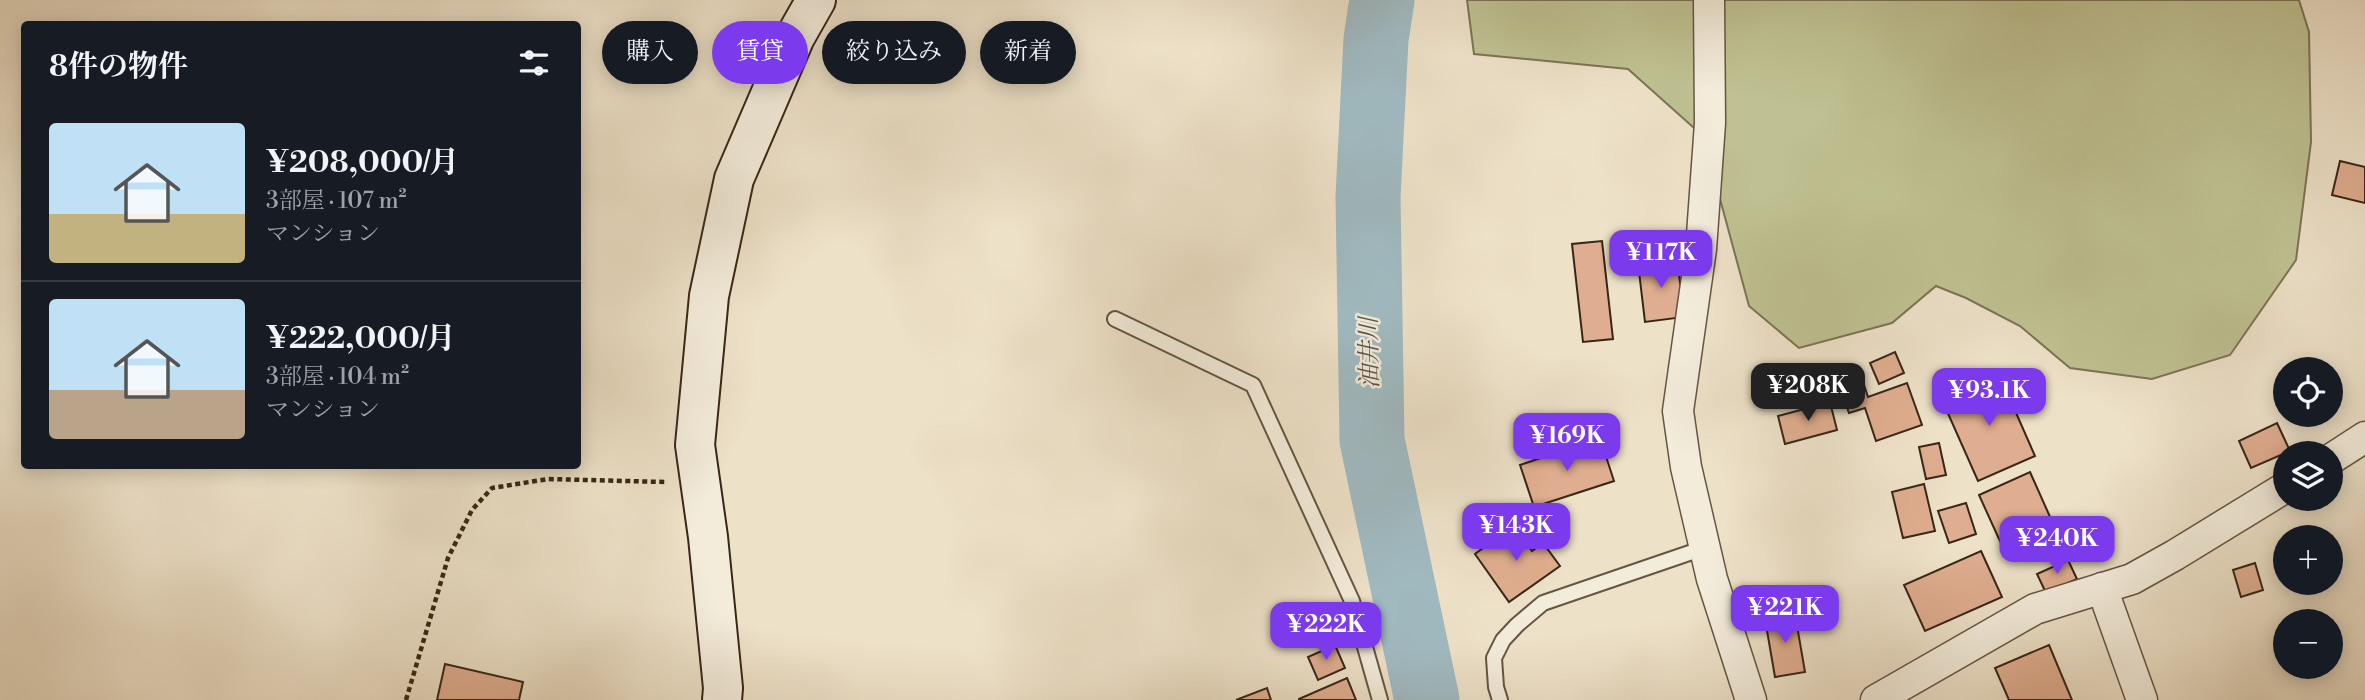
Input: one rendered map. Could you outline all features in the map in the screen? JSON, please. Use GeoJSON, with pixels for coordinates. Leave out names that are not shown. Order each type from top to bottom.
{"type":"FeatureCollection","features":[{"type":"Feature","properties":{"kind":"street"},"geometry":{"type":"LineString","coordinates":[[722,700],[695,445],[709,296],[734,179],[795,37],[816,0]]}},
{"type":"Feature","properties":{"kind":"street"},"geometry":{"type":"LineString","coordinates":[[1709,0],[1710,123],[1701,249],[1678,411],[1686,467],[1704,548],[1751,700]]}},
{"type":"Feature","properties":{"kind":"street"},"geometry":{"type":"LineString","coordinates":[[2343,451],[2365,438]]}},
{"type":"Feature","properties":{"kind":"street"},"geometry":{"type":"LineString","coordinates":[[1876,700],[2035,609],[2132,579],[2273,495]]}},
{"type":"Feature","properties":{"kind":"street"},"geometry":{"type":"LineString","coordinates":[[2102,588],[2142,700]]}},
{"type":"Feature","properties":{"kind":"lane"},"geometry":{"type":"LineString","coordinates":[[1115,319],[1253,386],[1352,601],[1380,700]]}},
{"type":"Feature","properties":{"kind":"lane"},"geometry":{"type":"LineString","coordinates":[[1500,700],[1494,659],[1503,640],[1543,603],[1704,548]]}},
{"type":"Feature","properties":{"kind":"path"},"geometry":{"type":"LineString","coordinates":[[406,700],[448,558],[472,510],[492,488],[548,479],[701,484]]}},
{"type":"Feature","properties":{"kind":"green space"},"geometry":{"type":"Polygon","coordinates":[[[1467,0],[2299,0],[2309,32],[2311,142],[2296,260],[2230,355],[2152,379],[2070,368],[2020,326],[1936,286],[1892,323],[1799,348],[1749,306],[1703,136],[1628,69],[1474,54],[1467,0]]]}},
{"type":"Feature","properties":{"kind":"building"},"geometry":{"type":"Polygon","coordinates":[[[2340,161],[2365,167],[2365,203],[2332,195],[2340,161]]]}},
{"type":"Feature","properties":{"kind":"building"},"geometry":{"type":"Polygon","coordinates":[[[1602,241],[1613,339],[1583,342],[1572,244],[1602,241]]]}},
{"type":"Feature","properties":{"kind":"building"},"geometry":{"type":"Polygon","coordinates":[[[1677,258],[1684,317],[1645,322],[1638,263],[1677,258]]]}},
{"type":"Feature","properties":{"kind":"building"},"geometry":{"type":"Polygon","coordinates":[[[1895,352],[1904,373],[1879,384],[1870,363],[1895,352]]]}},
{"type":"Feature","properties":{"kind":"building"},"geometry":{"type":"Polygon","coordinates":[[[1999,374],[2035,456],[1978,481],[1942,400],[1999,374]]]}},
{"type":"Feature","properties":{"kind":"building"},"geometry":{"type":"Polygon","coordinates":[[[1907,383],[1922,425],[1876,441],[1865,408],[1849,413],[1842,393],[1864,385],[1868,397],[1907,383]]]}},
{"type":"Feature","properties":{"kind":"building"},"geometry":{"type":"Polygon","coordinates":[[[1830,402],[1837,430],[1785,444],[1778,416],[1830,402]]]}},
{"type":"Feature","properties":{"kind":"building"},"geometry":{"type":"Polygon","coordinates":[[[2273,425],[2279,427],[2285,441],[2273,441],[2273,458],[2251,468],[2239,441],[2273,425]]]}},
{"type":"Feature","properties":{"kind":"building"},"geometry":{"type":"Polygon","coordinates":[[[1600,438],[1614,481],[1534,507],[1520,465],[1600,438]]]}},
{"type":"Feature","properties":{"kind":"building"},"geometry":{"type":"Polygon","coordinates":[[[1939,443],[1946,475],[1926,479],[1919,447],[1939,443]]]}},
{"type":"Feature","properties":{"kind":"building"},"geometry":{"type":"Polygon","coordinates":[[[2030,472],[2055,528],[2004,550],[1979,495],[2030,472]]]}},
{"type":"Feature","properties":{"kind":"building"},"geometry":{"type":"Polygon","coordinates":[[[1924,484],[1935,531],[1903,538],[1892,492],[1924,484]]]}},
{"type":"Feature","properties":{"kind":"building"},"geometry":{"type":"Polygon","coordinates":[[[1966,503],[1976,534],[1949,543],[1938,511],[1966,503]]]}},
{"type":"Feature","properties":{"kind":"building"},"geometry":{"type":"Polygon","coordinates":[[[1514,525],[1532,551],[1543,543],[1560,566],[1509,602],[1475,554],[1514,525]]]}},
{"type":"Feature","properties":{"kind":"building"},"geometry":{"type":"Polygon","coordinates":[[[1981,551],[2002,597],[1925,631],[1904,585],[1981,551]]]}},
{"type":"Feature","properties":{"kind":"building"},"geometry":{"type":"Polygon","coordinates":[[[2068,560],[2077,579],[2046,593],[2037,574],[2068,560]]]}},
{"type":"Feature","properties":{"kind":"building"},"geometry":{"type":"Polygon","coordinates":[[[2255,563],[2263,590],[2241,597],[2233,570],[2255,563]]]}},
{"type":"Feature","properties":{"kind":"building"},"geometry":{"type":"Polygon","coordinates":[[[1795,614],[1805,672],[1775,677],[1765,619],[1795,614]]]}},
{"type":"Feature","properties":{"kind":"building"},"geometry":{"type":"Polygon","coordinates":[[[1335,645],[1345,668],[1318,680],[1308,657],[1335,645]]]}},
{"type":"Feature","properties":{"kind":"building"},"geometry":{"type":"Polygon","coordinates":[[[2049,645],[2072,700],[2009,700],[1995,668],[2049,645]]]}},
{"type":"Feature","properties":{"kind":"building"},"geometry":{"type":"Polygon","coordinates":[[[445,664],[523,682],[519,700],[437,700],[445,664]]]}},
{"type":"Feature","properties":{"kind":"building"},"geometry":{"type":"Polygon","coordinates":[[[1347,678],[1356,700],[1299,700],[1299,699],[1347,678]]]}},
{"type":"Feature","properties":{"kind":"building"},"geometry":{"type":"Polygon","coordinates":[[[1267,688],[1271,700],[1236,700],[1267,688]]]}},
{"type":"Feature","properties":{"kind":"waterway","name":"油井川"},"geometry":{"type":"LineString","coordinates":[[1382,0],[1376,39],[1368,197],[1372,440],[1427,700]]}}]}
